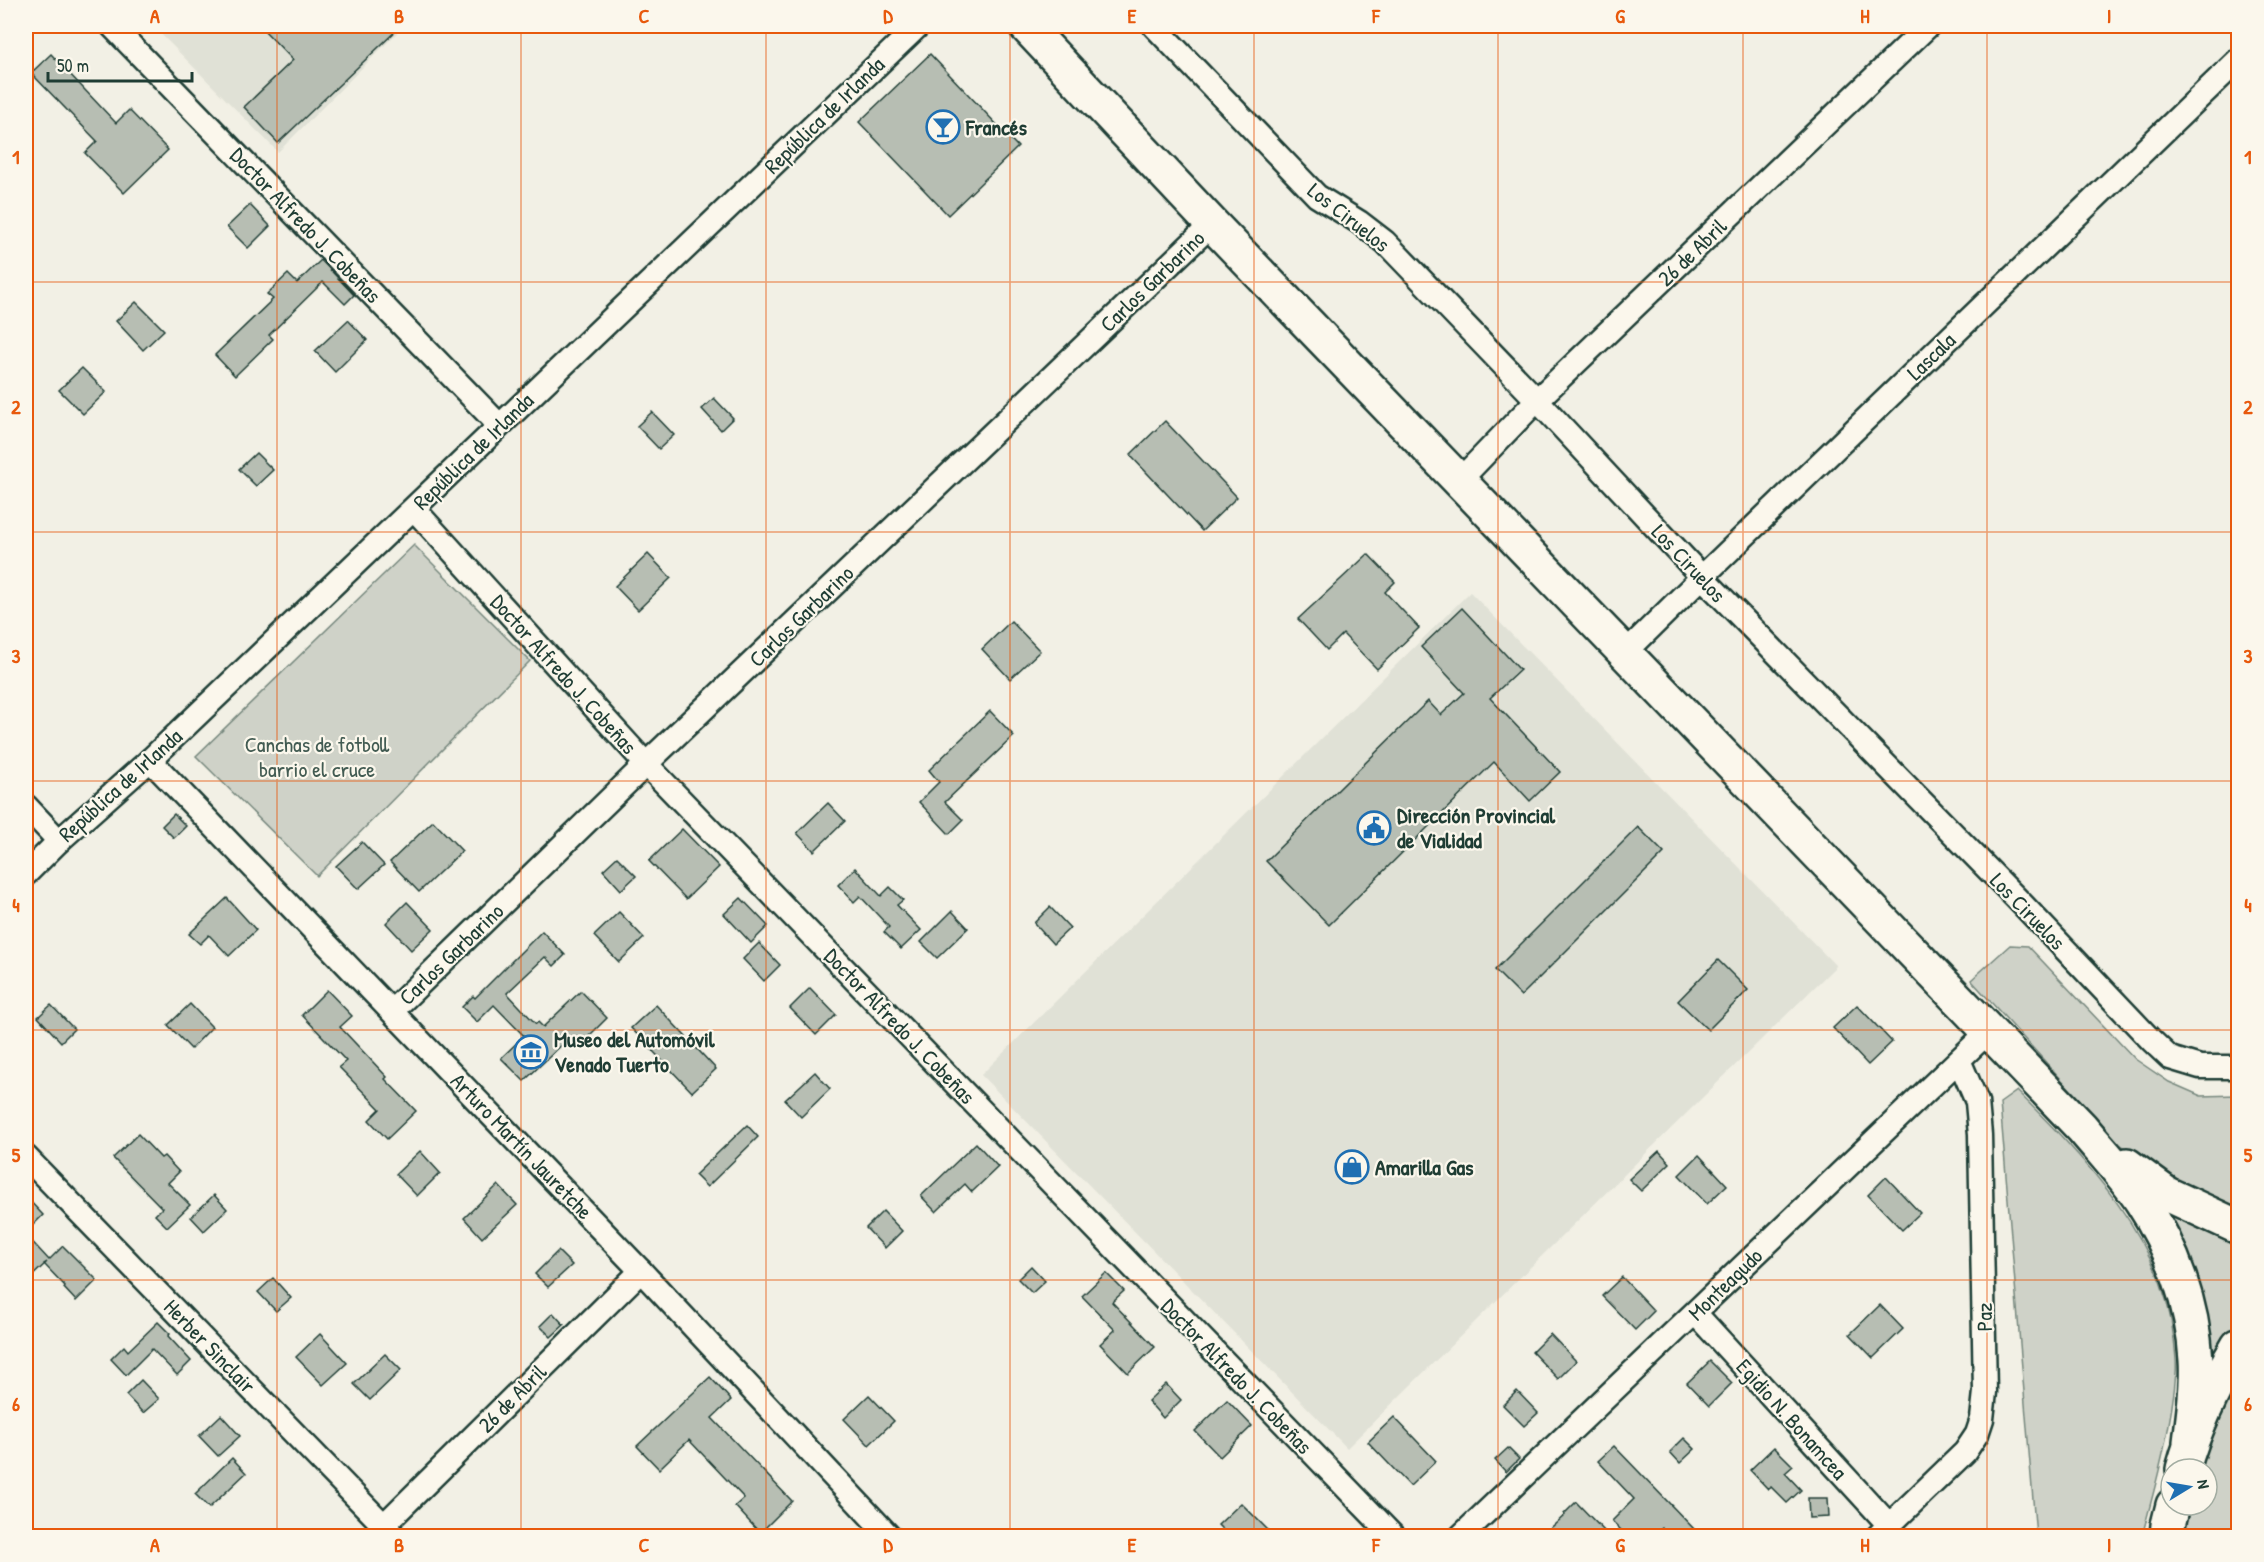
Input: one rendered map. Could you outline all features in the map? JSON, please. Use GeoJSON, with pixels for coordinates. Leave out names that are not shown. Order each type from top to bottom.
{"type":"FeatureCollection","features":[{"type":"Feature","properties":{"kind":"highway"},"geometry":{"type":"LineString","coordinates":[[1026,26],[1212,225],[2082,1128],[2142,1201],[2164,1241],[2181,1280],[2190,1319],[2196,1361],[2186,1456]]}},
{"type":"Feature","properties":{"kind":"highway"},"geometry":{"type":"LineString","coordinates":[[2082,1128],[2167,1194],[2238,1227]]}},
{"type":"Feature","properties":{"kind":"highway"},"geometry":{"type":"LineString","coordinates":[[2186,1456],[2221,1375],[2238,1346]]}},
{"type":"Feature","properties":{"kind":"street","name":"Doctor Alfredo J. Cobeñas"},"geometry":{"type":"LineString","coordinates":[[112,26],[499,425]]}},
{"type":"Feature","properties":{"kind":"street","name":"República de Irlanda"},"geometry":{"type":"LineString","coordinates":[[26,874],[59,841],[150,760],[918,26]]}},
{"type":"Feature","properties":{"kind":"street","name":"Los Ciruelos"},"geometry":{"type":"LineString","coordinates":[[1154,26],[1317,196],[1359,222],[1385,242],[1537,400],[1702,577],[2152,1041],[2170,1058],[2200,1067],[2238,1067]]}},
{"type":"Feature","properties":{"kind":"street","name":"26 de Abril"},"geometry":{"type":"LineString","coordinates":[[1459,481],[1537,400],[1928,26]]}},
{"type":"Feature","properties":{"kind":"street","name":"Lascala"},"geometry":{"type":"LineString","coordinates":[[1625,653],[2238,60]]}},
{"type":"Feature","properties":{"kind":"street","name":"Carlos Garbarino"},"geometry":{"type":"LineString","coordinates":[[392,1011],[646,764],[1212,225]]}},
{"type":"Feature","properties":{"kind":"street","name":"Doctor Alfredo J. Cobeñas"},"geometry":{"type":"LineString","coordinates":[[414,509],[646,764],[1393,1536]]}},
{"type":"Feature","properties":{"kind":"street","name":"Arturo Martín Jauretche"},"geometry":{"type":"LineString","coordinates":[[150,760],[641,1271],[887,1536]]}},
{"type":"Feature","properties":{"kind":"street"},"geometry":{"type":"LineString","coordinates":[[26,806],[59,841]]}},
{"type":"Feature","properties":{"kind":"street","name":"Monteagudo"},"geometry":{"type":"LineString","coordinates":[[1461,1536],[1989,1032]]}},
{"type":"Feature","properties":{"kind":"street","name":"Paz"},"geometry":{"type":"LineString","coordinates":[[1884,1531],[1965,1452],[1977,1434],[1982,1419],[1985,1392],[1980,1136],[1977,1102],[1959,1060]]}},
{"type":"Feature","properties":{"kind":"street","name":"Herber Sinclair"},"geometry":{"type":"LineString","coordinates":[[26,1156],[389,1531]]}},
{"type":"Feature","properties":{"kind":"street","name":"26 de Abril"},"geometry":{"type":"LineString","coordinates":[[389,1531],[641,1271]]}},
{"type":"Feature","properties":{"kind":"street","name":"Egidio N. Bonamcea"},"geometry":{"type":"LineString","coordinates":[[1695,1313],[1884,1531]]}},
{"type":"Feature","properties":{"kind":"shaded area"},"geometry":{"type":"Polygon","coordinates":[[[153,26],[404,26],[278,152],[153,26]]]}},
{"type":"Feature","properties":{"kind":"shaded area","name":"Amarilla Gas"},"geometry":{"type":"Polygon","coordinates":[[[1470,592],[1836,966],[1347,1448],[981,1075],[1470,592]]]}},
{"type":"Feature","properties":{"kind":"green space","name":"Canchas de fotboll barrio el cruce"},"geometry":{"type":"Polygon","coordinates":[[[414,545],[530,661],[317,876],[196,756],[414,545]]]}},
{"type":"Feature","properties":{"kind":"green space"},"geometry":{"type":"Polygon","coordinates":[[[2010,945],[2028,946],[2135,1059],[2169,1082],[2201,1096],[2238,1095],[2238,1213],[2160,1174],[2120,1144],[1971,980],[2010,945]]]}},
{"type":"Feature","properties":{"kind":"green space"},"geometry":{"type":"Polygon","coordinates":[[[2017,1091],[2094,1173],[2138,1235],[2155,1268],[2167,1303],[2176,1360],[2174,1392],[2163,1455],[2159,1457],[2159,1470],[2142,1536],[2036,1536],[2000,1103],[2017,1091]]]}},
{"type":"Feature","properties":{"kind":"green space"},"geometry":{"type":"Polygon","coordinates":[[[2160,1202],[2199,1229],[2238,1246],[2238,1323],[2228,1336],[2208,1378],[2210,1332],[2203,1298],[2191,1265],[2160,1202]]]}},
{"type":"Feature","properties":{"kind":"green space"},"geometry":{"type":"Polygon","coordinates":[[[2238,1377],[2238,1536],[2182,1536],[2187,1517],[2219,1517],[2219,1457],[2202,1457],[2206,1441],[2238,1377]]]}},
{"type":"Feature","properties":{"kind":"building"},"geometry":{"type":"Polygon","coordinates":[[[260,26],[401,26],[278,143],[244,107],[293,60],[260,26]]]}},
{"type":"Feature","properties":{"kind":"building"},"geometry":{"type":"Polygon","coordinates":[[[51,54],[116,123],[129,110],[168,150],[124,193],[85,153],[97,141],[31,73],[51,54]]]}},
{"type":"Feature","properties":{"kind":"building"},"geometry":{"type":"Polygon","coordinates":[[[930,54],[1018,147],[948,215],[859,122],[930,54]]]}},
{"type":"Feature","properties":{"kind":"building"},"geometry":{"type":"Polygon","coordinates":[[[250,205],[270,226],[248,248],[227,227],[250,205]]]}},
{"type":"Feature","properties":{"kind":"building"},"geometry":{"type":"Polygon","coordinates":[[[321,260],[354,295],[345,304],[323,282],[269,335],[273,339],[235,376],[215,355],[273,299],[267,294],[288,274],[297,283],[321,260]]]}},
{"type":"Feature","properties":{"kind":"building"},"geometry":{"type":"Polygon","coordinates":[[[136,302],[164,330],[143,350],[116,321],[136,302]]]}},
{"type":"Feature","properties":{"kind":"building"},"geometry":{"type":"Polygon","coordinates":[[[348,320],[367,340],[335,372],[315,351],[348,320]]]}},
{"type":"Feature","properties":{"kind":"building"},"geometry":{"type":"Polygon","coordinates":[[[82,368],[106,392],[83,414],[59,390],[82,368]]]}},
{"type":"Feature","properties":{"kind":"building"},"geometry":{"type":"Polygon","coordinates":[[[714,398],[733,418],[721,430],[702,409],[714,398]]]}},
{"type":"Feature","properties":{"kind":"building"},"geometry":{"type":"Polygon","coordinates":[[[652,412],[674,435],[659,449],[637,426],[652,412]]]}},
{"type":"Feature","properties":{"kind":"building"},"geometry":{"type":"Polygon","coordinates":[[[1165,421],[1237,497],[1202,531],[1130,455],[1165,421]]]}},
{"type":"Feature","properties":{"kind":"building"},"geometry":{"type":"Polygon","coordinates":[[[256,453],[273,470],[256,486],[239,469],[256,453]]]}},
{"type":"Feature","properties":{"kind":"building"},"geometry":{"type":"Polygon","coordinates":[[[648,554],[671,578],[638,610],[615,586],[648,554]]]}},
{"type":"Feature","properties":{"kind":"building"},"geometry":{"type":"Polygon","coordinates":[[[1368,554],[1395,582],[1385,592],[1419,628],[1377,669],[1343,634],[1327,650],[1298,619],[1368,554]]]}},
{"type":"Feature","properties":{"kind":"building"},"geometry":{"type":"Polygon","coordinates":[[[1462,608],[1520,670],[1490,698],[1560,772],[1530,801],[1494,762],[1329,925],[1266,861],[1428,701],[1441,715],[1464,693],[1421,647],[1462,608]]]}},
{"type":"Feature","properties":{"kind":"building"},"geometry":{"type":"Polygon","coordinates":[[[1011,621],[1040,651],[1010,679],[982,649],[1011,621]]]}},
{"type":"Feature","properties":{"kind":"building"},"geometry":{"type":"Polygon","coordinates":[[[990,711],[1014,736],[945,802],[963,820],[949,834],[919,802],[939,782],[929,770],[990,711]]]}},
{"type":"Feature","properties":{"kind":"building"},"geometry":{"type":"Polygon","coordinates":[[[828,803],[845,821],[814,851],[797,833],[828,803]]]}},
{"type":"Feature","properties":{"kind":"building"},"geometry":{"type":"Polygon","coordinates":[[[174,814],[186,826],[174,838],[162,826],[174,814]]]}},
{"type":"Feature","properties":{"kind":"building"},"geometry":{"type":"Polygon","coordinates":[[[433,821],[462,851],[419,892],[390,862],[433,821]]]}},
{"type":"Feature","properties":{"kind":"building"},"geometry":{"type":"Polygon","coordinates":[[[1638,827],[1664,853],[1521,996],[1495,970],[1638,827]]]}},
{"type":"Feature","properties":{"kind":"building"},"geometry":{"type":"Polygon","coordinates":[[[682,829],[719,867],[686,899],[649,861],[682,829]]]}},
{"type":"Feature","properties":{"kind":"building"},"geometry":{"type":"Polygon","coordinates":[[[362,842],[384,865],[358,889],[336,866],[362,842]]]}},
{"type":"Feature","properties":{"kind":"building"},"geometry":{"type":"Polygon","coordinates":[[[617,857],[636,876],[621,890],[603,870],[617,857]]]}},
{"type":"Feature","properties":{"kind":"building"},"geometry":{"type":"Polygon","coordinates":[[[855,868],[881,896],[890,887],[903,900],[897,905],[921,930],[901,949],[884,932],[889,927],[860,896],[854,902],[838,885],[855,868]]]}},
{"type":"Feature","properties":{"kind":"building"},"geometry":{"type":"Polygon","coordinates":[[[227,898],[256,930],[229,956],[209,935],[200,944],[189,934],[227,898]]]}},
{"type":"Feature","properties":{"kind":"building"},"geometry":{"type":"Polygon","coordinates":[[[741,898],[768,926],[751,943],[724,914],[741,898]]]}},
{"type":"Feature","properties":{"kind":"building"},"geometry":{"type":"Polygon","coordinates":[[[407,902],[433,929],[411,950],[386,923],[407,902]]]}},
{"type":"Feature","properties":{"kind":"building"},"geometry":{"type":"Polygon","coordinates":[[[1050,907],[1070,928],[1053,944],[1034,923],[1050,907]]]}},
{"type":"Feature","properties":{"kind":"building"},"geometry":{"type":"Polygon","coordinates":[[[952,911],[968,928],[937,958],[921,942],[952,911]]]}},
{"type":"Feature","properties":{"kind":"building"},"geometry":{"type":"Polygon","coordinates":[[[619,912],[644,938],[619,962],[594,936],[619,912]]]}},
{"type":"Feature","properties":{"kind":"building"},"geometry":{"type":"Polygon","coordinates":[[[542,931],[565,955],[554,966],[545,957],[507,993],[536,1024],[538,1022],[543,1027],[581,991],[607,1018],[577,1048],[568,1039],[524,1081],[501,1058],[524,1036],[494,1005],[477,1022],[462,1007],[473,996],[475,998],[542,931]]]}},
{"type":"Feature","properties":{"kind":"building"},"geometry":{"type":"Polygon","coordinates":[[[759,943],[780,965],[764,981],[743,959],[759,943]]]}},
{"type":"Feature","properties":{"kind":"building"},"geometry":{"type":"Polygon","coordinates":[[[1718,960],[1748,990],[1708,1030],[1678,1001],[1718,960]]]}},
{"type":"Feature","properties":{"kind":"building"},"geometry":{"type":"Polygon","coordinates":[[[810,988],[836,1015],[816,1035],[790,1008],[810,988]]]}},
{"type":"Feature","properties":{"kind":"building"},"geometry":{"type":"Polygon","coordinates":[[[327,990],[352,1016],[340,1027],[416,1111],[387,1139],[369,1120],[380,1109],[339,1067],[346,1061],[302,1015],[327,990]]]}},
{"type":"Feature","properties":{"kind":"building"},"geometry":{"type":"Polygon","coordinates":[[[190,1004],[212,1027],[191,1049],[168,1025],[190,1004]]]}},
{"type":"Feature","properties":{"kind":"building"},"geometry":{"type":"Polygon","coordinates":[[[51,1005],[74,1029],[61,1042],[38,1017],[51,1005]]]}},
{"type":"Feature","properties":{"kind":"building"},"geometry":{"type":"Polygon","coordinates":[[[656,1005],[716,1069],[692,1092],[631,1028],[656,1005]]]}},
{"type":"Feature","properties":{"kind":"building"},"geometry":{"type":"Polygon","coordinates":[[[1857,1005],[1892,1042],[1868,1065],[1833,1028],[1857,1005]]]}},
{"type":"Feature","properties":{"kind":"building"},"geometry":{"type":"Polygon","coordinates":[[[815,1072],[830,1089],[801,1117],[785,1100],[815,1072]]]}},
{"type":"Feature","properties":{"kind":"building"},"geometry":{"type":"Polygon","coordinates":[[[747,1125],[758,1137],[707,1187],[695,1175],[747,1125]]]}},
{"type":"Feature","properties":{"kind":"building"},"geometry":{"type":"Polygon","coordinates":[[[138,1134],[161,1158],[164,1156],[179,1172],[168,1183],[190,1205],[167,1227],[155,1215],[162,1208],[113,1158],[138,1134]]]}},
{"type":"Feature","properties":{"kind":"building"},"geometry":{"type":"Polygon","coordinates":[[[976,1143],[998,1167],[972,1192],[965,1184],[936,1212],[921,1196],[976,1143]]]}},
{"type":"Feature","properties":{"kind":"building"},"geometry":{"type":"Polygon","coordinates":[[[420,1151],[440,1173],[417,1196],[396,1174],[420,1151]]]}},
{"type":"Feature","properties":{"kind":"building"},"geometry":{"type":"Polygon","coordinates":[[[1659,1151],[1670,1163],[1641,1191],[1629,1179],[1659,1151]]]}},
{"type":"Feature","properties":{"kind":"building"},"geometry":{"type":"Polygon","coordinates":[[[1699,1155],[1727,1185],[1707,1204],[1679,1175],[1699,1155]]]}},
{"type":"Feature","properties":{"kind":"building"},"geometry":{"type":"Polygon","coordinates":[[[1886,1177],[1920,1213],[1902,1230],[1868,1195],[1886,1177]]]}},
{"type":"Feature","properties":{"kind":"building"},"geometry":{"type":"Polygon","coordinates":[[[498,1185],[517,1205],[482,1238],[464,1218],[498,1185]]]}},
{"type":"Feature","properties":{"kind":"building"},"geometry":{"type":"Polygon","coordinates":[[[214,1195],[227,1209],[204,1231],[191,1217],[214,1195]]]}},
{"type":"Feature","properties":{"kind":"building"},"geometry":{"type":"Polygon","coordinates":[[[26,1197],[43,1215],[26,1232],[26,1197]]]}},
{"type":"Feature","properties":{"kind":"building"},"geometry":{"type":"Polygon","coordinates":[[[883,1211],[902,1231],[885,1248],[866,1228],[883,1211]]]}},
{"type":"Feature","properties":{"kind":"building"},"geometry":{"type":"Polygon","coordinates":[[[26,1235],[49,1260],[63,1246],[97,1280],[76,1301],[44,1264],[26,1282],[26,1235]]]}},
{"type":"Feature","properties":{"kind":"building"},"geometry":{"type":"Polygon","coordinates":[[[558,1251],[572,1265],[548,1287],[535,1274],[558,1251]]]}},
{"type":"Feature","properties":{"kind":"building"},"geometry":{"type":"Polygon","coordinates":[[[1031,1266],[1045,1281],[1032,1293],[1018,1279],[1031,1266]]]}},
{"type":"Feature","properties":{"kind":"building"},"geometry":{"type":"Polygon","coordinates":[[[1106,1273],[1124,1291],[1112,1302],[1155,1347],[1128,1373],[1100,1344],[1115,1330],[1082,1296],[1106,1273]]]}},
{"type":"Feature","properties":{"kind":"building"},"geometry":{"type":"Polygon","coordinates":[[[1622,1277],[1654,1311],[1635,1330],[1602,1296],[1622,1277]]]}},
{"type":"Feature","properties":{"kind":"building"},"geometry":{"type":"Polygon","coordinates":[[[273,1278],[291,1298],[276,1311],[258,1292],[273,1278]]]}},
{"type":"Feature","properties":{"kind":"building"},"geometry":{"type":"Polygon","coordinates":[[[1880,1305],[1903,1329],[1873,1358],[1850,1334],[1880,1305]]]}},
{"type":"Feature","properties":{"kind":"building"},"geometry":{"type":"Polygon","coordinates":[[[553,1313],[564,1325],[551,1337],[540,1326],[553,1313]]]}},
{"type":"Feature","properties":{"kind":"building"},"geometry":{"type":"Polygon","coordinates":[[[158,1322],[191,1361],[177,1375],[152,1349],[126,1375],[111,1359],[124,1346],[128,1351],[158,1322]]]}},
{"type":"Feature","properties":{"kind":"building"},"geometry":{"type":"Polygon","coordinates":[[[320,1334],[347,1363],[323,1385],[296,1357],[320,1334]]]}},
{"type":"Feature","properties":{"kind":"building"},"geometry":{"type":"Polygon","coordinates":[[[1550,1334],[1576,1361],[1558,1379],[1532,1352],[1550,1334]]]}},
{"type":"Feature","properties":{"kind":"building"},"geometry":{"type":"Polygon","coordinates":[[[385,1354],[401,1370],[370,1400],[354,1384],[385,1354]]]}},
{"type":"Feature","properties":{"kind":"building"},"geometry":{"type":"Polygon","coordinates":[[[1710,1361],[1732,1383],[1709,1406],[1687,1383],[1710,1361]]]}},
{"type":"Feature","properties":{"kind":"building"},"geometry":{"type":"Polygon","coordinates":[[[710,1377],[731,1400],[712,1418],[792,1501],[760,1533],[735,1506],[744,1498],[689,1440],[659,1469],[637,1446],[710,1377]]]}},
{"type":"Feature","properties":{"kind":"building"},"geometry":{"type":"Polygon","coordinates":[[[141,1380],[159,1399],[143,1413],[126,1395],[141,1380]]]}},
{"type":"Feature","properties":{"kind":"building"},"geometry":{"type":"Polygon","coordinates":[[[1166,1384],[1181,1400],[1163,1418],[1148,1401],[1166,1384]]]}},
{"type":"Feature","properties":{"kind":"building"},"geometry":{"type":"Polygon","coordinates":[[[1517,1391],[1538,1413],[1524,1426],[1503,1405],[1517,1391]]]}},
{"type":"Feature","properties":{"kind":"building"},"geometry":{"type":"Polygon","coordinates":[[[869,1395],[894,1421],[869,1445],[844,1419],[869,1395]]]}},
{"type":"Feature","properties":{"kind":"building"},"geometry":{"type":"Polygon","coordinates":[[[1227,1400],[1252,1426],[1220,1457],[1195,1431],[1227,1400]]]}},
{"type":"Feature","properties":{"kind":"building"},"geometry":{"type":"Polygon","coordinates":[[[221,1415],[240,1436],[218,1456],[199,1436],[221,1415]]]}},
{"type":"Feature","properties":{"kind":"building"},"geometry":{"type":"Polygon","coordinates":[[[1394,1417],[1436,1461],[1410,1486],[1368,1442],[1394,1417]]]}},
{"type":"Feature","properties":{"kind":"building"},"geometry":{"type":"Polygon","coordinates":[[[1684,1438],[1695,1449],[1680,1463],[1670,1452],[1684,1438]]]}},
{"type":"Feature","properties":{"kind":"building"},"geometry":{"type":"Polygon","coordinates":[[[1614,1446],[1694,1529],[1685,1536],[1671,1536],[1662,1528],[1653,1536],[1627,1536],[1612,1521],[1634,1499],[1598,1461],[1614,1446]]]}},
{"type":"Feature","properties":{"kind":"building"},"geometry":{"type":"Polygon","coordinates":[[[1774,1447],[1793,1466],[1785,1473],[1801,1490],[1787,1503],[1771,1487],[1768,1489],[1750,1470],[1774,1447]]]}},
{"type":"Feature","properties":{"kind":"building"},"geometry":{"type":"Polygon","coordinates":[[[1508,1448],[1519,1459],[1506,1472],[1495,1460],[1508,1448]]]}},
{"type":"Feature","properties":{"kind":"building"},"geometry":{"type":"Polygon","coordinates":[[[232,1458],[246,1473],[209,1508],[195,1494],[232,1458]]]}},
{"type":"Feature","properties":{"kind":"building"},"geometry":{"type":"Polygon","coordinates":[[[1808,1498],[1828,1498],[1829,1517],[1809,1518],[1808,1498]]]}},
{"type":"Feature","properties":{"kind":"building"},"geometry":{"type":"Polygon","coordinates":[[[1576,1502],[1609,1536],[1542,1536],[1565,1515],[1576,1502]]]}},
{"type":"Feature","properties":{"kind":"building"},"geometry":{"type":"Polygon","coordinates":[[[1241,1503],[1274,1536],[1229,1536],[1218,1525],[1241,1503]]]}},
{"type":"Feature","properties":{"kind":"place","name":"Francés"},"geometry":{"type":"Point","coordinates":[943,127]}},
{"type":"Feature","properties":{"kind":"place","name":"Dirección Provincial de Vialidad"},"geometry":{"type":"Point","coordinates":[1374,828]}},
{"type":"Feature","properties":{"kind":"place","name":"Museo del Automóvil Venado Tuerto"},"geometry":{"type":"Point","coordinates":[531,1052]}},
{"type":"Feature","properties":{"kind":"place","name":"Amarilla Gas"},"geometry":{"type":"Point","coordinates":[1352,1167]}}]}
